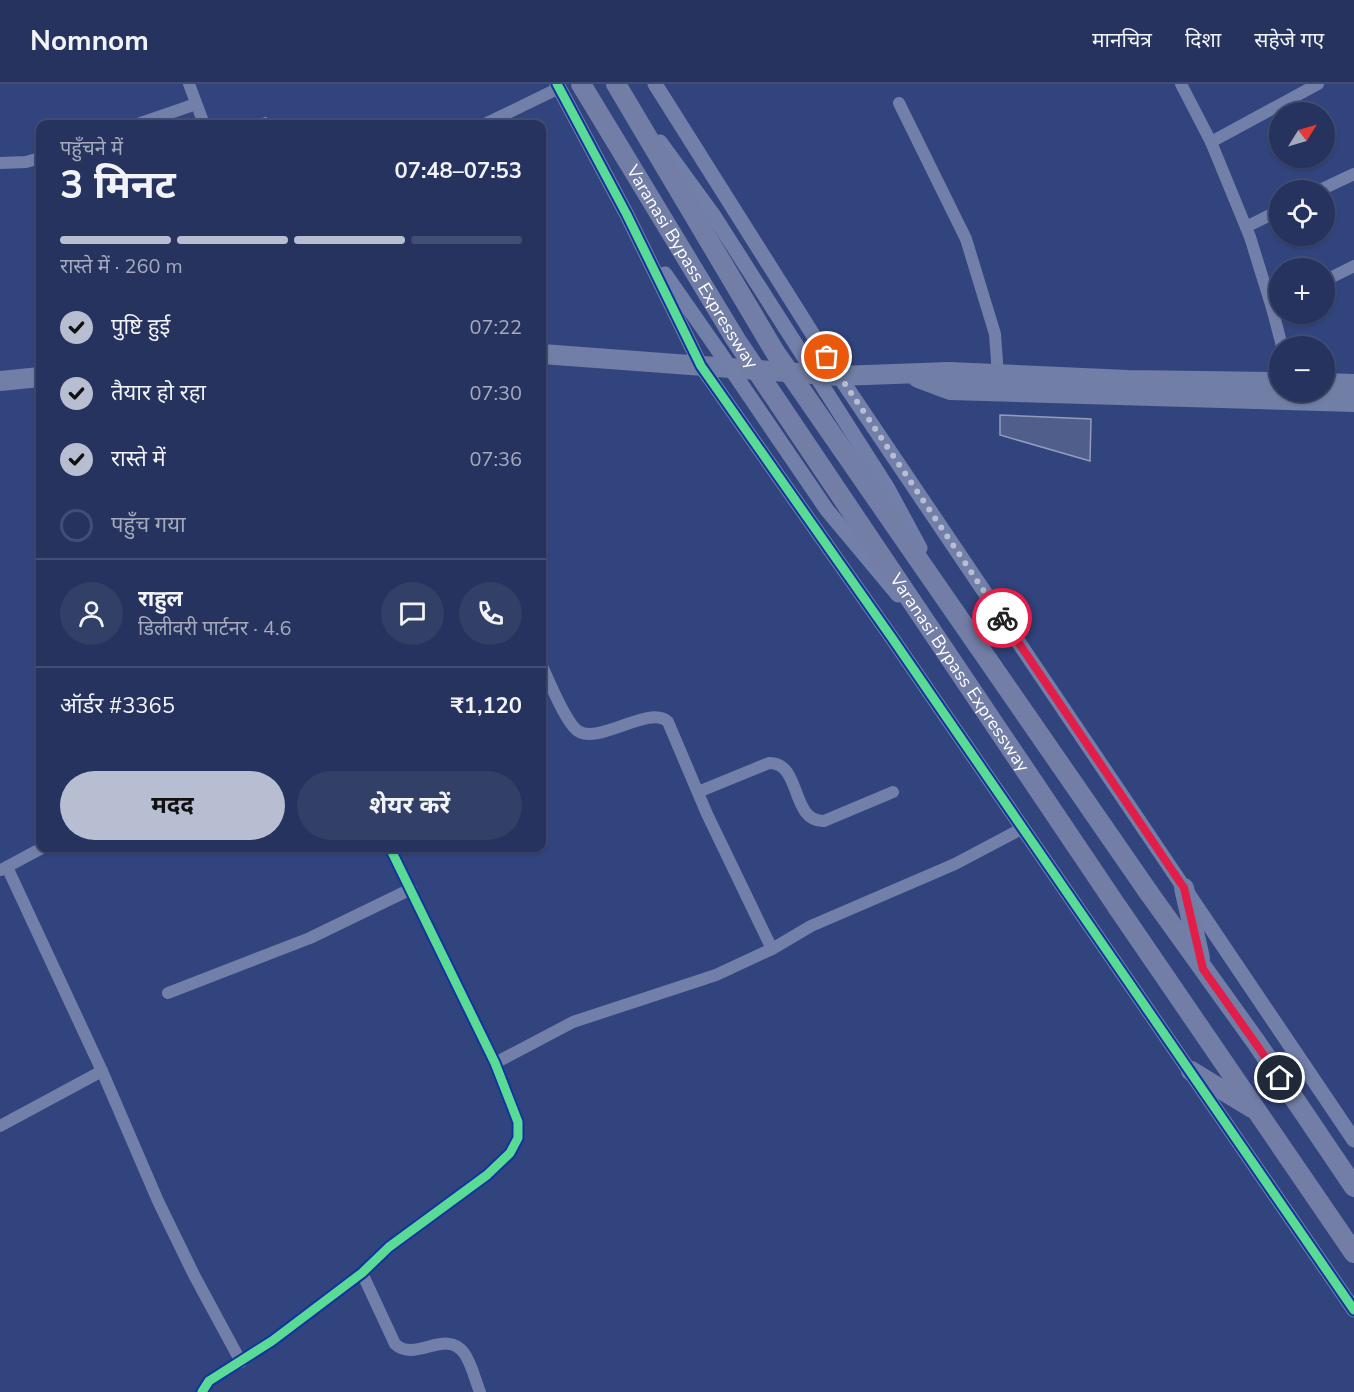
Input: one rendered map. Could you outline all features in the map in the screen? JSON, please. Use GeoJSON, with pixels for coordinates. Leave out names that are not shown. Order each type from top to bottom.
{"type":"FeatureCollection","features":[{"type":"Feature","properties":{"kind":"highway","name":"Varanasi Bypass Expressway"},"geometry":{"type":"LineString","coordinates":[[581,84],[736,340],[1118,908],[1354,1253]]}},
{"type":"Feature","properties":{"kind":"highway","name":"Varanasi Bypass Expressway"},"geometry":{"type":"LineString","coordinates":[[617,84],[775,352],[1149,893],[1256,1042],[1354,1187]]}},
{"type":"Feature","properties":{"kind":"highway"},"geometry":{"type":"LineString","coordinates":[[1184,888],[1203,969]]}},
{"type":"Feature","properties":{"kind":"highway"},"geometry":{"type":"LineString","coordinates":[[1191,1071],[1259,1112]]}},
{"type":"Feature","properties":{"kind":"main road"},"geometry":{"type":"LineString","coordinates":[[546,354],[839,376],[949,372],[1140,381],[1269,382]]}},
{"type":"Feature","properties":{"kind":"main road"},"geometry":{"type":"LineString","coordinates":[[910,375],[950,390],[1354,402]]}},
{"type":"Feature","properties":{"kind":"main road"},"geometry":{"type":"LineString","coordinates":[[0,381],[36,377]]}},
{"type":"Feature","properties":{"kind":"main road"},"geometry":{"type":"LineString","coordinates":[[1335,383],[1354,384]]}},
{"type":"Feature","properties":{"kind":"street"},"geometry":{"type":"LineString","coordinates":[[189,84],[202,120]]}},
{"type":"Feature","properties":{"kind":"street"},"geometry":{"type":"LineString","coordinates":[[656,84],[839,376],[1354,1140]]}},
{"type":"Feature","properties":{"kind":"street"},"geometry":{"type":"LineString","coordinates":[[1181,84],[1211,142],[1269,288]]}},
{"type":"Feature","properties":{"kind":"street"},"geometry":{"type":"LineString","coordinates":[[1211,142],[1318,84]]}},
{"type":"Feature","properties":{"kind":"street"},"geometry":{"type":"LineString","coordinates":[[493,120],[558,86],[627,215],[701,366],[1023,828],[1354,1310]]}},
{"type":"Feature","properties":{"kind":"street"},"geometry":{"type":"LineString","coordinates":[[899,103],[966,240],[995,334],[998,375]]}},
{"type":"Feature","properties":{"kind":"street"},"geometry":{"type":"LineString","coordinates":[[150,120],[196,104]]}},
{"type":"Feature","properties":{"kind":"street"},"geometry":{"type":"LineString","coordinates":[[0,163],[36,159]]}},
{"type":"Feature","properties":{"kind":"street"},"geometry":{"type":"LineString","coordinates":[[1335,183],[1354,174]]}},
{"type":"Feature","properties":{"kind":"street"},"geometry":{"type":"LineString","coordinates":[[627,215],[670,283],[827,510],[948,655]]}},
{"type":"Feature","properties":{"kind":"street"},"geometry":{"type":"LineString","coordinates":[[1246,227],[1269,216]]}},
{"type":"Feature","properties":{"kind":"street"},"geometry":{"type":"LineString","coordinates":[[1335,276],[1354,266]]}},
{"type":"Feature","properties":{"kind":"street"},"geometry":{"type":"LineString","coordinates":[[546,674],[567,717],[579,732],[586,734],[652,717],[664,717],[676,738],[698,792],[772,949]]}},
{"type":"Feature","properties":{"kind":"street"},"geometry":{"type":"LineString","coordinates":[[698,792],[769,763],[775,763],[786,770],[808,816],[816,821],[824,821],[893,792]]}},
{"type":"Feature","properties":{"kind":"street"},"geometry":{"type":"LineString","coordinates":[[495,1063],[573,1022],[716,975],[772,949],[811,926],[955,864],[1023,828]]}},
{"type":"Feature","properties":{"kind":"street"},"geometry":{"type":"LineString","coordinates":[[36,851],[3,868],[102,1071],[158,1201],[241,1362]]}},
{"type":"Feature","properties":{"kind":"street"},"geometry":{"type":"LineString","coordinates":[[202,1392],[209,1381],[241,1362],[362,1273],[389,1247],[487,1175],[510,1153],[518,1138],[518,1122],[495,1063],[392,852]]}},
{"type":"Feature","properties":{"kind":"street"},"geometry":{"type":"LineString","coordinates":[[168,993],[310,938],[411,889]]}},
{"type":"Feature","properties":{"kind":"street"},"geometry":{"type":"LineString","coordinates":[[0,1126],[102,1071]]}},
{"type":"Feature","properties":{"kind":"street"},"geometry":{"type":"LineString","coordinates":[[362,1273],[395,1344],[402,1350],[412,1351],[443,1344],[453,1345],[465,1355],[480,1392]]}},
{"type":"Feature","properties":{"kind":"building"},"geometry":{"type":"Polygon","coordinates":[[[1000,415],[1091,419],[1090,461],[1000,435],[1000,415]]]}},
{"type":"Feature","properties":{"kind":"cycle path"},"geometry":{"type":"LineString","coordinates":[[557,84],[627,215],[701,366],[892,638],[1354,1310]]}},
{"type":"Feature","properties":{"kind":"cycle path"},"geometry":{"type":"LineString","coordinates":[[202,1392],[209,1381],[272,1341],[362,1273],[389,1247],[487,1175],[510,1153],[518,1138],[518,1122],[495,1063],[392,852]]}},
{"type":"Feature","properties":{"kind":"way so far"},"geometry":{"type":"LineString","coordinates":[[827,357],[1002,618]]}},
{"type":"Feature","properties":{"kind":"route"},"geometry":{"type":"LineString","coordinates":[[1002,618],[1184,888],[1203,969],[1280,1078]]}}]}
